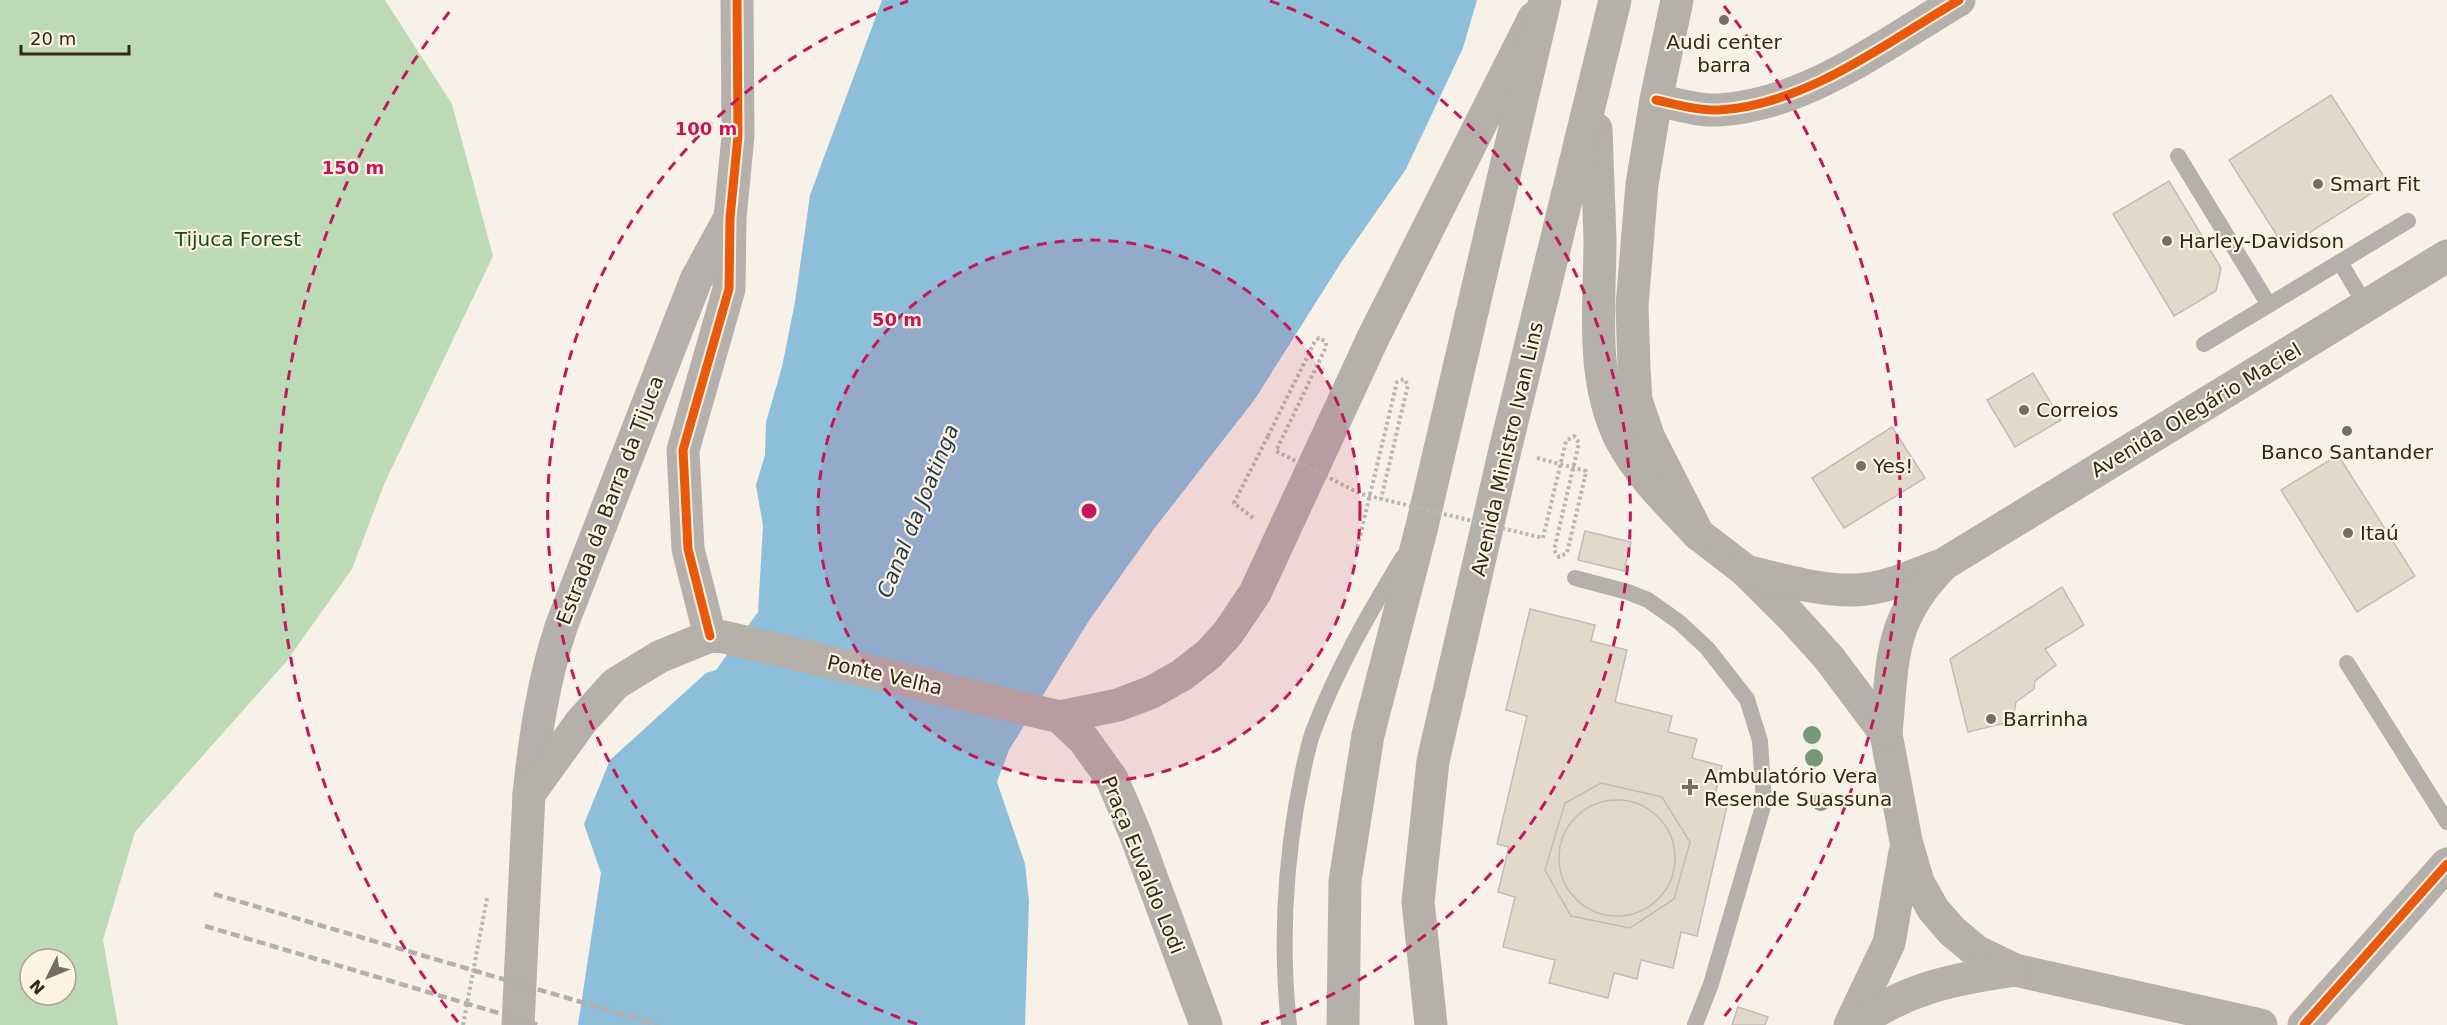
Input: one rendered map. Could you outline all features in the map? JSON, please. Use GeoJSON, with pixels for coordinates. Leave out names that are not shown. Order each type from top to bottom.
{"type":"FeatureCollection","features":[{"type":"Feature","properties":{"kind":"highway"},"geometry":{"type":"LineString","coordinates":[[1343,1025],[1345,881],[1368,735],[1422,526],[1544,0]]}},
{"type":"Feature","properties":{"kind":"highway","name":"Avenida Ministro Ivan Lins"},"geometry":{"type":"LineString","coordinates":[[1431,1025],[1418,902],[1433,761],[1505,450],[1616,0]]}},
{"type":"Feature","properties":{"kind":"highway"},"geometry":{"type":"LineString","coordinates":[[1595,89],[1600,240],[1597,315],[1601,368],[1609,407],[1620,438],[1642,473],[1698,534]]}},
{"type":"Feature","properties":{"kind":"main road"},"geometry":{"type":"LineString","coordinates":[[1050,714],[1118,705],[1152,692],[1182,675],[1209,654],[1228,633],[1255,593],[1373,338],[1544,0]]}},
{"type":"Feature","properties":{"kind":"main road"},"geometry":{"type":"LineString","coordinates":[[1677,0],[1656,100],[1642,184],[1632,306],[1636,400],[1664,469],[1698,534],[1746,571],[1829,658],[1886,734],[1906,841],[1918,882],[1933,909],[1952,931],[1976,951],[2015,970],[2261,1025]]}},
{"type":"Feature","properties":{"kind":"main road","name":"Avenida Olegário Maciel"},"geometry":{"type":"LineString","coordinates":[[1746,571],[1825,588],[1857,590],[1888,584],[1944,564],[2447,256]]}},
{"type":"Feature","properties":{"kind":"main road","name":"Avenida Olegário Maciel"},"geometry":{"type":"LineString","coordinates":[[1886,734],[1899,630],[1908,608],[1922,586],[1944,564]]}},
{"type":"Feature","properties":{"kind":"main road"},"geometry":{"type":"LineString","coordinates":[[530,794],[581,722],[615,684],[659,657],[717,636]]}},
{"type":"Feature","properties":{"kind":"main road","name":"Ponte Velha"},"geometry":{"type":"LineString","coordinates":[[717,636],[1050,714]]}},
{"type":"Feature","properties":{"kind":"main road","name":"Praça Euvaldo Lodi"},"geometry":{"type":"LineString","coordinates":[[1050,714],[1084,741],[1112,780],[1135,833],[1206,1025]]}},
{"type":"Feature","properties":{"kind":"main road","name":"Estrada da Barra da Tijuca"},"geometry":{"type":"LineString","coordinates":[[518,1025],[530,794]]}},
{"type":"Feature","properties":{"kind":"main road"},"geometry":{"type":"LineString","coordinates":[[1852,1025],[1889,943],[1906,841]]}},
{"type":"Feature","properties":{"kind":"main road"},"geometry":{"type":"LineString","coordinates":[[1852,1025],[1876,1010],[1928,986],[1955,979],[2015,970]]}},
{"type":"Feature","properties":{"kind":"street","name":"Estrada da Barra da Tijuca"},"geometry":{"type":"LineString","coordinates":[[717,636],[688,549],[683,450],[729,289],[729,218],[738,136],[737,0]]}},
{"type":"Feature","properties":{"kind":"street"},"geometry":{"type":"LineString","coordinates":[[1656,100],[1716,111],[1751,107],[1801,91],[1959,0]]}},
{"type":"Feature","properties":{"kind":"street","name":"Estrada da Barra da Tijuca"},"geometry":{"type":"LineString","coordinates":[[530,794],[535,739],[550,658],[696,280],[729,218]]}},
{"type":"Feature","properties":{"kind":"street"},"geometry":{"type":"LineString","coordinates":[[2304,1025],[2447,864]]}},
{"type":"Feature","properties":{"kind":"lane"},"geometry":{"type":"LineString","coordinates":[[2178,156],[2269,305]]}},
{"type":"Feature","properties":{"kind":"lane"},"geometry":{"type":"LineString","coordinates":[[2205,344],[2408,221]]}},
{"type":"Feature","properties":{"kind":"lane"},"geometry":{"type":"LineString","coordinates":[[2340,262],[2366,306]]}},
{"type":"Feature","properties":{"kind":"lane"},"geometry":{"type":"LineString","coordinates":[[1289,1025],[1282,937],[1290,845],[1313,733],[1336,679],[1371,611],[1422,526]]}},
{"type":"Feature","properties":{"kind":"lane"},"geometry":{"type":"LineString","coordinates":[[1575,578],[1628,592],[1648,600],[1679,622],[1707,648],[1747,699],[1760,741],[1764,803],[1711,984],[1695,1025]]}},
{"type":"Feature","properties":{"kind":"lane"},"geometry":{"type":"LineString","coordinates":[[2347,663],[2447,822]]}},
{"type":"Feature","properties":{"kind":"path"},"geometry":{"type":"LineString","coordinates":[[1244,485],[1315,341],[1323,339],[1326,347],[1276,451],[1361,494],[1543,538],[1566,441],[1574,436],[1579,443],[1554,550],[1559,557],[1563,557],[1567,553],[1586,471],[1505,450]]}},
{"type":"Feature","properties":{"kind":"path"},"geometry":{"type":"LineString","coordinates":[[1356,553],[1397,382],[1404,379],[1408,385],[1381,500]]}},
{"type":"Feature","properties":{"kind":"green space","name":"Tijuca Forest"},"geometry":{"type":"Polygon","coordinates":[[[0,0],[385,0],[452,104],[493,256],[385,482],[352,569],[286,662],[135,832],[103,940],[118,1025],[0,1025],[0,0]]]}},
{"type":"Feature","properties":{"kind":"water","name":"Canal da Joatinga"},"geometry":{"type":"Polygon","coordinates":[[[882,0],[1477,0],[1463,48],[1406,169],[1342,261],[1255,399],[1154,529],[1090,619],[1009,750],[997,782],[1025,864],[1029,901],[1025,1025],[578,1025],[601,873],[584,824],[610,760],[706,673],[716,670],[758,612],[763,526],[756,485],[765,455],[766,422],[782,367],[795,302],[810,195],[882,0]]]}},
{"type":"Feature","properties":{"kind":"building"},"geometry":{"type":"Polygon","coordinates":[[[2331,95],[2388,183],[2285,248],[2229,160],[2331,95]]]}},
{"type":"Feature","properties":{"kind":"building","name":"Harley-Davidson"},"geometry":{"type":"Polygon","coordinates":[[[2169,181],[2221,268],[2216,291],[2174,316],[2113,214],[2169,181]]]}},
{"type":"Feature","properties":{"kind":"building","name":"Correios"},"geometry":{"type":"Polygon","coordinates":[[[2033,373],[2061,420],[2015,447],[1987,400],[2033,373]]]}},
{"type":"Feature","properties":{"kind":"building"},"geometry":{"type":"Polygon","coordinates":[[[1892,427],[1925,478],[1844,528],[1812,478],[1892,427]]]}},
{"type":"Feature","properties":{"kind":"building","name":"Itaú"},"geometry":{"type":"Polygon","coordinates":[[[2338,455],[2415,576],[2357,612],[2281,490],[2338,455]]]}},
{"type":"Feature","properties":{"kind":"building"},"geometry":{"type":"Polygon","coordinates":[[[1585,531],[1631,542],[1624,571],[1578,560],[1585,531]]]}},
{"type":"Feature","properties":{"kind":"building"},"geometry":{"type":"Polygon","coordinates":[[[2062,587],[2084,625],[2045,649],[2056,665],[2035,681],[2034,689],[2016,702],[2013,721],[1968,732],[1950,659],[2062,587]]]}},
{"type":"Feature","properties":{"kind":"building"},"geometry":{"type":"Polygon","coordinates":[[[1530,609],[1595,625],[1591,641],[1627,650],[1615,702],[1672,716],[1668,732],[1697,739],[1692,758],[1722,766],[1713,803],[1727,806],[1697,936],[1681,932],[1673,968],[1641,960],[1637,979],[1614,973],[1608,998],[1549,983],[1555,960],[1503,947],[1515,897],[1498,892],[1509,847],[1497,844],[1527,716],[1506,710],[1530,609]]]}},
{"type":"Feature","properties":{"kind":"building"},"geometry":{"type":"Polygon","coordinates":[[[1601,783],[1662,797],[1690,842],[1674,899],[1630,928],[1571,916],[1545,870],[1565,803],[1601,783]]]}},
{"type":"Feature","properties":{"kind":"building"},"geometry":{"type":"Polygon","coordinates":[[[1617,800],[1639,804],[1658,817],[1671,836],[1675,858],[1671,880],[1658,899],[1639,912],[1617,916],[1595,912],[1576,899],[1563,880],[1559,858],[1563,836],[1576,817],[1595,804],[1617,800]]]}},
{"type":"Feature","properties":{"kind":"building"},"geometry":{"type":"Polygon","coordinates":[[[1738,1007],[1768,1017],[1765,1025],[1732,1025],[1738,1007]]]}},
{"type":"Feature","properties":{"kind":"railway"},"geometry":{"type":"LineString","coordinates":[[214,894],[659,1025]]}},
{"type":"Feature","properties":{"kind":"railway"},"geometry":{"type":"LineString","coordinates":[[205,926],[539,1025]]}},
{"type":"Feature","properties":{"kind":"cycle path"},"geometry":{"type":"LineString","coordinates":[[710,636],[688,549],[683,450],[729,289],[730,218],[738,136],[737,0]]}},
{"type":"Feature","properties":{"kind":"cycle path"},"geometry":{"type":"LineString","coordinates":[[1656,100],[1719,110],[1751,106],[1783,97],[1844,69],[1959,0]]}},
{"type":"Feature","properties":{"kind":"cycle path"},"geometry":{"type":"LineString","coordinates":[[2304,1025],[2447,864]]}},
{"type":"Feature","properties":{"kind":"place","name":"Audi center barra"},"geometry":{"type":"Point","coordinates":[1724,20]}},
{"type":"Feature","properties":{"kind":"place","name":"Smart Fit"},"geometry":{"type":"Point","coordinates":[2318,184]}},
{"type":"Feature","properties":{"kind":"place","name":"Harley-Davidson"},"geometry":{"type":"Point","coordinates":[2167,241]}},
{"type":"Feature","properties":{"kind":"place","name":"Correios"},"geometry":{"type":"Point","coordinates":[2024,410]}},
{"type":"Feature","properties":{"kind":"place","name":"Banco Santander"},"geometry":{"type":"Point","coordinates":[2347,431]}},
{"type":"Feature","properties":{"kind":"place","name":"Yes!"},"geometry":{"type":"Point","coordinates":[1861,466]}},
{"type":"Feature","properties":{"kind":"place","name":"Itaú"},"geometry":{"type":"Point","coordinates":[2348,533]}},
{"type":"Feature","properties":{"kind":"place","name":"Barrinha"},"geometry":{"type":"Point","coordinates":[1991,719]}},
{"type":"Feature","properties":{"kind":"place","name":"Ambulatório Vera Resende Suassuna"},"geometry":{"type":"Point","coordinates":[1690,787]}}]}
